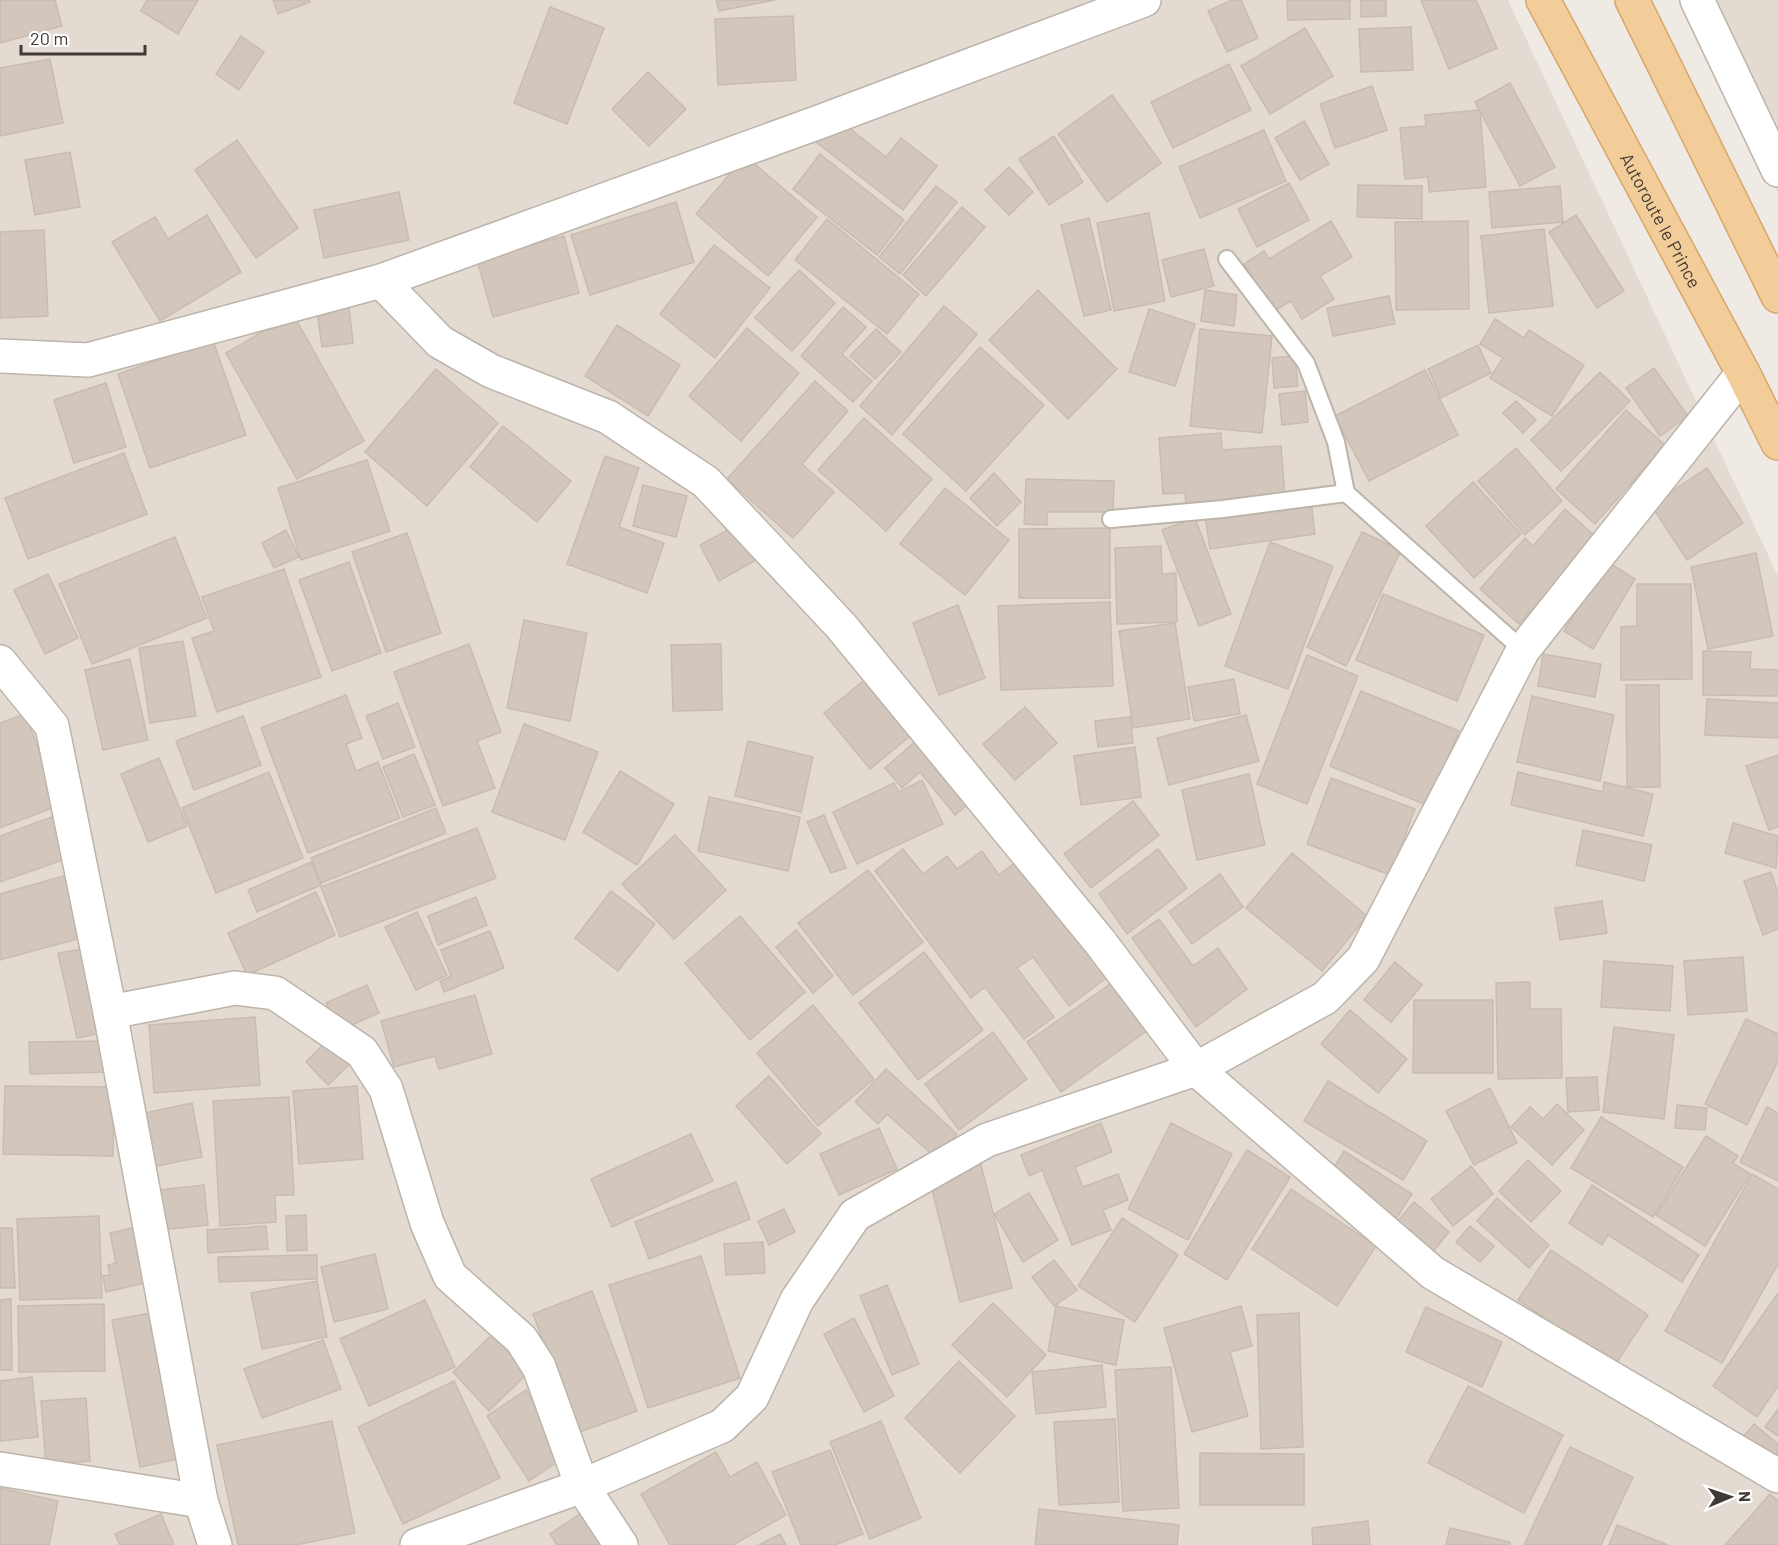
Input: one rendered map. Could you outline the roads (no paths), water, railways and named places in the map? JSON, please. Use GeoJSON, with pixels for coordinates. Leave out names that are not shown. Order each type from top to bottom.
{"type":"FeatureCollection","features":[{"type":"Feature","properties":{"kind":"main road","name":"Autoroute le Prince"},"geometry":{"type":"LineString","coordinates":[[1543,0],[1743,373],[1778,443]]}},
{"type":"Feature","properties":{"kind":"main road"},"geometry":{"type":"LineString","coordinates":[[1632,0],[1778,296]]}},
{"type":"Feature","properties":{"kind":"street"},"geometry":{"type":"LineString","coordinates":[[0,356],[88,360],[381,281],[822,121],[1144,0]]}},
{"type":"Feature","properties":{"kind":"street"},"geometry":{"type":"LineString","coordinates":[[1697,0],[1778,170]]}},
{"type":"Feature","properties":{"kind":"street"},"geometry":{"type":"LineString","coordinates":[[381,281],[440,342],[491,371],[608,417],[706,482],[841,626],[1100,942],[1196,1069],[1433,1273],[1778,1476]]}},
{"type":"Feature","properties":{"kind":"street"},"geometry":{"type":"LineString","coordinates":[[417,1545],[582,1486],[722,1426],[752,1397],[796,1300],[855,1215],[987,1140],[1196,1069],[1325,998],[1363,959],[1523,651],[1743,373]]}},
{"type":"Feature","properties":{"kind":"street"},"geometry":{"type":"LineString","coordinates":[[0,662],[52,726],[110,1012],[201,1501],[215,1545]]}},
{"type":"Feature","properties":{"kind":"street"},"geometry":{"type":"LineString","coordinates":[[110,1012],[235,988],[275,993],[362,1052],[386,1089],[427,1223],[450,1276],[521,1339],[539,1367],[582,1486],[621,1545]]}},
{"type":"Feature","properties":{"kind":"street"},"geometry":{"type":"LineString","coordinates":[[0,1469],[201,1501]]}},
{"type":"Feature","properties":{"kind":"lane"},"geometry":{"type":"LineString","coordinates":[[1227,259],[1306,363],[1336,442],[1346,493],[1523,651]]}},
{"type":"Feature","properties":{"kind":"lane"},"geometry":{"type":"LineString","coordinates":[[1111,519],[1223,509],[1346,493]]}}]}
